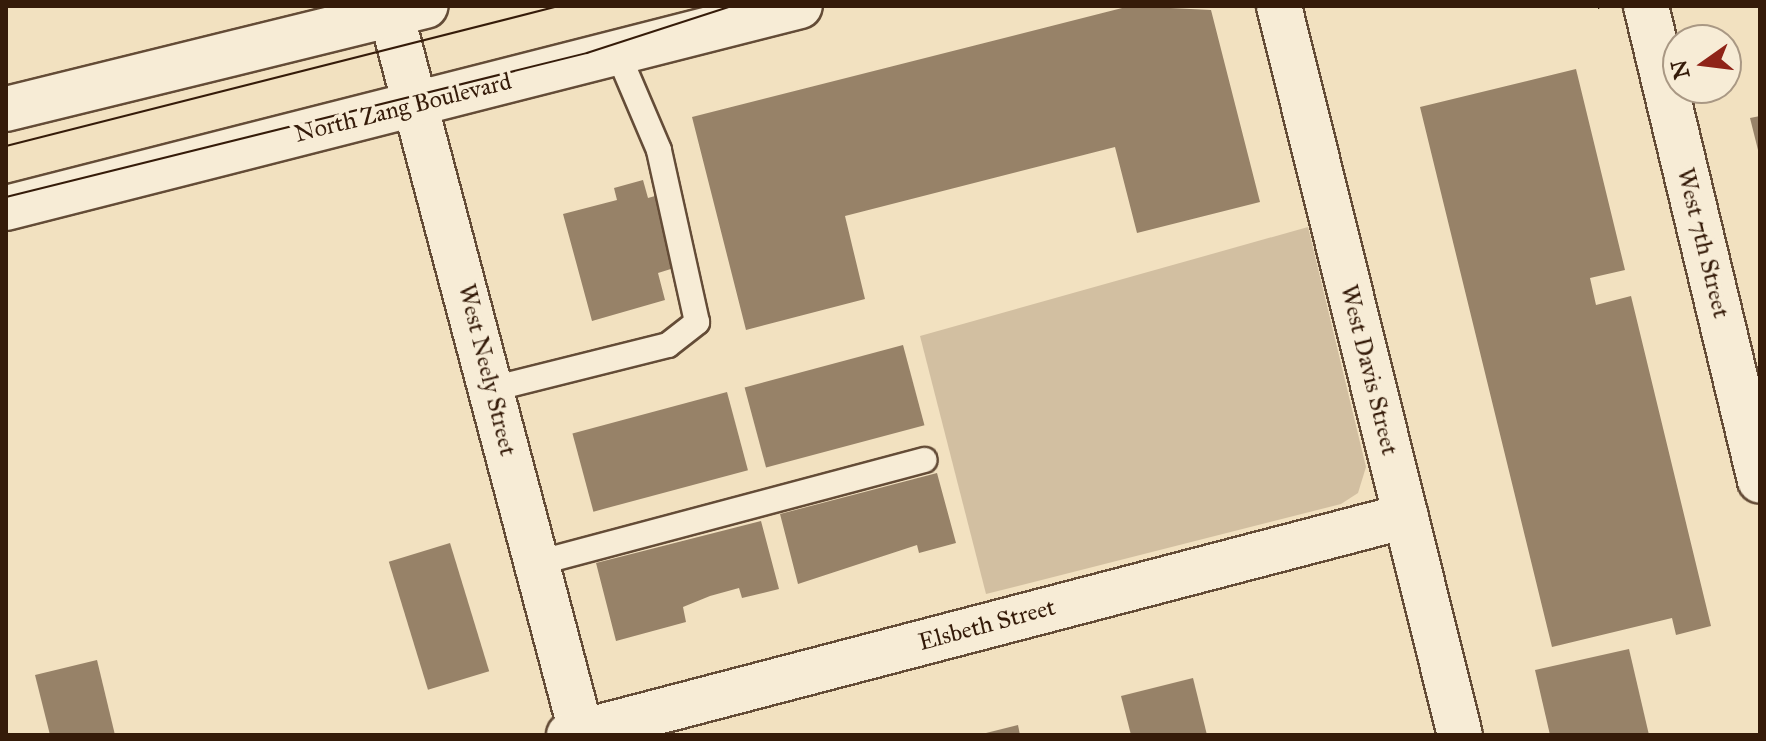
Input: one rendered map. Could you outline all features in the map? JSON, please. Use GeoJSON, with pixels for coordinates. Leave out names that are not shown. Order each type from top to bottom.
{"type":"FeatureCollection","features":[{"type":"Feature","properties":{"kind":"street","name":"North Zang Boulevard"},"geometry":{"type":"LineString","coordinates":[[6,208],[800,6]]}},
{"type":"Feature","properties":{"kind":"street","name":"West Davis Street"},"geometry":{"type":"LineString","coordinates":[[1279,6],[1460,735]]}},
{"type":"Feature","properties":{"kind":"street","name":"West 7th Street"},"geometry":{"type":"LineString","coordinates":[[1646,6],[1760,481]]}},
{"type":"Feature","properties":{"kind":"street","name":"West Neely Street"},"geometry":{"type":"LineString","coordinates":[[402,9],[415,106],[537,563],[577,734]]}},
{"type":"Feature","properties":{"kind":"street"},"geometry":{"type":"LineString","coordinates":[[6,109],[402,9]]}},
{"type":"Feature","properties":{"kind":"street","name":"Elsbeth Street"},"geometry":{"type":"LineString","coordinates":[[577,734],[1406,516]]}},
{"type":"Feature","properties":{"kind":"lane"},"geometry":{"type":"LineString","coordinates":[[492,389],[668,345],[697,322],[659,150],[618,54]]}},
{"type":"Feature","properties":{"kind":"lane"},"geometry":{"type":"LineString","coordinates":[[537,563],[925,460]]}},
{"type":"Feature","properties":{"kind":"shaded area"},"geometry":{"type":"Polygon","coordinates":[[[1308,227],[1366,467],[1358,493],[1341,504],[986,594],[920,336],[1308,227]]]}},
{"type":"Feature","properties":{"kind":"building"},"geometry":{"type":"Polygon","coordinates":[[[1130,6],[1211,10],[1260,202],[1137,233],[1115,147],[845,216],[865,299],[746,330],[692,117],[1130,6]]]}},
{"type":"Feature","properties":{"kind":"building"},"geometry":{"type":"Polygon","coordinates":[[[1576,69],[1625,270],[1590,278],[1596,305],[1631,296],[1711,626],[1676,635],[1672,618],[1552,647],[1420,107],[1576,69]]]}},
{"type":"Feature","properties":{"kind":"building"},"geometry":{"type":"Polygon","coordinates":[[[1760,116],[1760,154],[1759,154],[1750,118],[1760,116]]]}},
{"type":"Feature","properties":{"kind":"building"},"geometry":{"type":"Polygon","coordinates":[[[643,180],[648,198],[655,196],[674,268],[658,273],[665,300],[592,321],[563,214],[617,200],[614,188],[643,180]]]}},
{"type":"Feature","properties":{"kind":"building"},"geometry":{"type":"Polygon","coordinates":[[[903,345],[924,425],[766,468],[745,387],[903,345]]]}},
{"type":"Feature","properties":{"kind":"building"},"geometry":{"type":"Polygon","coordinates":[[[727,392],[748,470],[593,512],[572,433],[727,392]]]}},
{"type":"Feature","properties":{"kind":"building"},"geometry":{"type":"Polygon","coordinates":[[[937,473],[956,543],[919,553],[917,545],[798,584],[780,514],[937,473]]]}},
{"type":"Feature","properties":{"kind":"building"},"geometry":{"type":"Polygon","coordinates":[[[761,521],[779,589],[742,598],[739,588],[710,596],[683,607],[686,622],[616,641],[596,563],[761,521]]]}},
{"type":"Feature","properties":{"kind":"building"},"geometry":{"type":"Polygon","coordinates":[[[450,543],[489,671],[428,690],[389,562],[450,543]]]}},
{"type":"Feature","properties":{"kind":"building"},"geometry":{"type":"Polygon","coordinates":[[[1629,649],[1649,735],[1550,735],[1535,670],[1629,649]]]}},
{"type":"Feature","properties":{"kind":"building"},"geometry":{"type":"Polygon","coordinates":[[[97,660],[115,735],[50,735],[35,675],[97,660]]]}},
{"type":"Feature","properties":{"kind":"building"},"geometry":{"type":"Polygon","coordinates":[[[1193,678],[1207,735],[1131,735],[1121,696],[1193,678]]]}},
{"type":"Feature","properties":{"kind":"building"},"geometry":{"type":"Polygon","coordinates":[[[1018,725],[1020,735],[982,734],[1018,725]]]}},
{"type":"Feature","properties":{"kind":"tram line"},"geometry":{"type":"LineString","coordinates":[[6,146],[559,6]]}},
{"type":"Feature","properties":{"kind":"tram line"},"geometry":{"type":"LineString","coordinates":[[6,197],[587,53],[732,6]]}}]}
